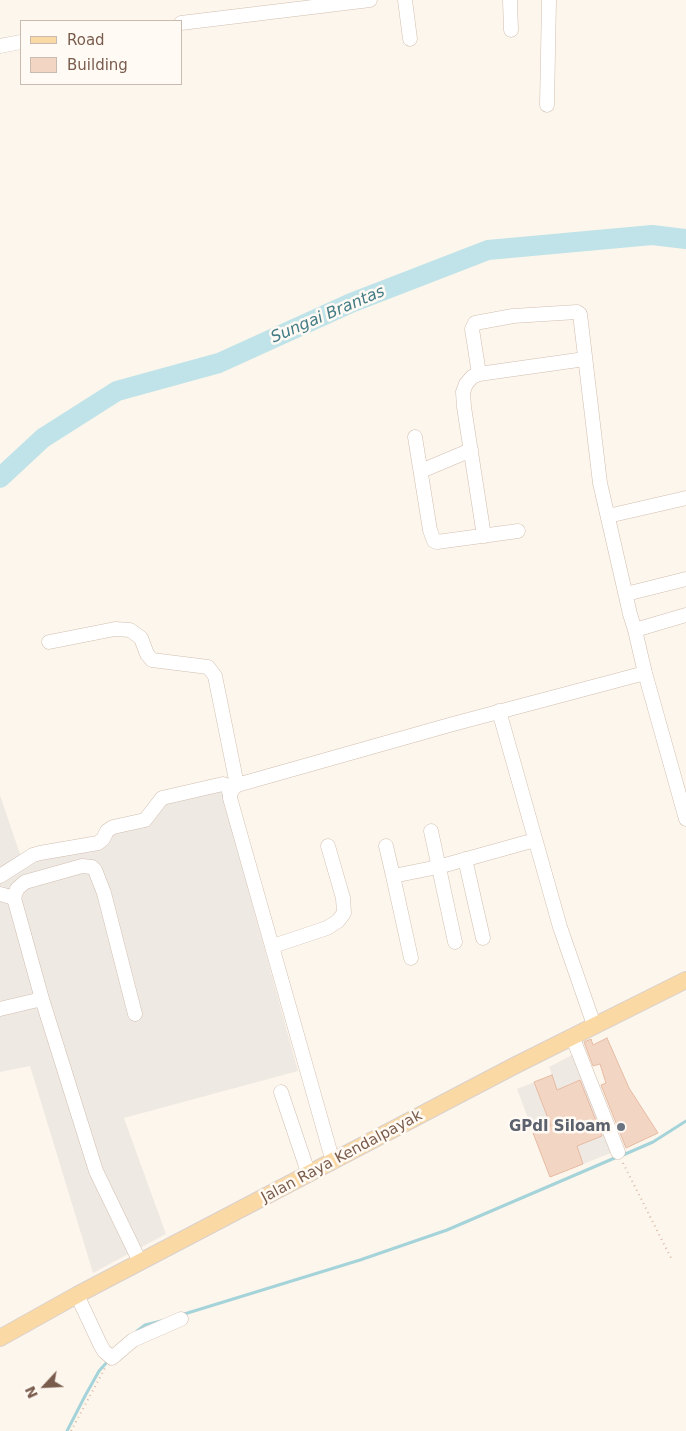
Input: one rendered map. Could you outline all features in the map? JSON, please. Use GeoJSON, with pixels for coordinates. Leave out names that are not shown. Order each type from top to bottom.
{"type":"FeatureCollection","features":[{"type":"Feature","properties":{"kind":"main road","name":"Jalan Raya Kendalpayak"},"geometry":{"type":"LineString","coordinates":[[0,1338],[77,1295],[572,1036],[686,980]]}},
{"type":"Feature","properties":{"kind":"street"},"geometry":{"type":"LineString","coordinates":[[182,23],[277,6],[370,0]]}},
{"type":"Feature","properties":{"kind":"street"},"geometry":{"type":"LineString","coordinates":[[405,0],[410,39]]}},
{"type":"Feature","properties":{"kind":"street"},"geometry":{"type":"LineString","coordinates":[[510,0],[511,30]]}},
{"type":"Feature","properties":{"kind":"street"},"geometry":{"type":"LineString","coordinates":[[547,105],[549,0]]}},
{"type":"Feature","properties":{"kind":"street"},"geometry":{"type":"LineString","coordinates":[[0,46],[20,42]]}},
{"type":"Feature","properties":{"kind":"street"},"geometry":{"type":"LineString","coordinates":[[479,374],[473,326],[477,322],[496,318],[579,312],[582,323],[600,483],[645,673],[686,819]]}},
{"type":"Feature","properties":{"kind":"street"},"geometry":{"type":"LineString","coordinates":[[484,536],[463,392],[467,381],[479,374],[585,359]]}},
{"type":"Feature","properties":{"kind":"street"},"geometry":{"type":"LineString","coordinates":[[415,437],[430,530],[434,541],[518,531]]}},
{"type":"Feature","properties":{"kind":"street"},"geometry":{"type":"LineString","coordinates":[[421,471],[470,450]]}},
{"type":"Feature","properties":{"kind":"street"},"geometry":{"type":"LineString","coordinates":[[608,516],[686,498]]}},
{"type":"Feature","properties":{"kind":"street"},"geometry":{"type":"LineString","coordinates":[[626,594],[686,578]]}},
{"type":"Feature","properties":{"kind":"street"},"geometry":{"type":"LineString","coordinates":[[636,630],[686,615]]}},
{"type":"Feature","properties":{"kind":"street"},"geometry":{"type":"LineString","coordinates":[[49,642],[94,632],[115,629],[130,630],[141,638],[147,654],[152,660],[208,667],[215,676],[233,791],[273,946],[333,1162]]}},
{"type":"Feature","properties":{"kind":"street"},"geometry":{"type":"LineString","coordinates":[[233,791],[499,711],[645,673]]}},
{"type":"Feature","properties":{"kind":"street"},"geometry":{"type":"LineString","coordinates":[[499,711],[560,927],[594,1025]]}},
{"type":"Feature","properties":{"kind":"street"},"geometry":{"type":"LineString","coordinates":[[0,876],[33,855],[98,843],[107,831],[113,827],[145,820],[162,798],[223,784],[233,791]]}},
{"type":"Feature","properties":{"kind":"street"},"geometry":{"type":"LineString","coordinates":[[431,831],[455,942]]}},
{"type":"Feature","properties":{"kind":"street"},"geometry":{"type":"LineString","coordinates":[[393,876],[438,867],[535,840]]}},
{"type":"Feature","properties":{"kind":"street"},"geometry":{"type":"LineString","coordinates":[[273,946],[327,928],[338,920],[344,912],[343,898],[328,846]]}},
{"type":"Feature","properties":{"kind":"street"},"geometry":{"type":"LineString","coordinates":[[386,846],[411,958]]}},
{"type":"Feature","properties":{"kind":"street"},"geometry":{"type":"LineString","coordinates":[[465,859],[484,938]]}},
{"type":"Feature","properties":{"kind":"street"},"geometry":{"type":"LineString","coordinates":[[135,1014],[104,893],[98,874],[92,866],[82,866],[25,882],[17,889],[14,898],[42,999],[96,1171],[140,1262]]}},
{"type":"Feature","properties":{"kind":"street"},"geometry":{"type":"LineString","coordinates":[[0,894],[14,898]]}},
{"type":"Feature","properties":{"kind":"street"},"geometry":{"type":"LineString","coordinates":[[0,1010],[42,999]]}},
{"type":"Feature","properties":{"kind":"street"},"geometry":{"type":"LineString","coordinates":[[572,1036],[620,1156]]}},
{"type":"Feature","properties":{"kind":"street"},"geometry":{"type":"LineString","coordinates":[[281,1092],[309,1174]]}},
{"type":"Feature","properties":{"kind":"street"},"geometry":{"type":"LineString","coordinates":[[77,1295],[100,1344],[111,1357],[133,1340],[181,1319]]}},
{"type":"Feature","properties":{"kind":"path"},"geometry":{"type":"LineString","coordinates":[[620,1156],[672,1260]]}},
{"type":"Feature","properties":{"kind":"path"},"geometry":{"type":"LineString","coordinates":[[71,1431],[111,1357]]}},
{"type":"Feature","properties":{"kind":"shaded area"},"geometry":{"type":"Polygon","coordinates":[[[221,790],[298,1071],[124,1118],[166,1234],[93,1273],[30,1066],[0,1072],[0,880],[38,859],[95,851],[101,848],[113,833],[163,802],[221,790]]]}},
{"type":"Feature","properties":{"kind":"shaded area"},"geometry":{"type":"Polygon","coordinates":[[[0,795],[22,860],[0,873],[0,795]]]}},
{"type":"Feature","properties":{"kind":"shaded area"},"geometry":{"type":"Polygon","coordinates":[[[576,1053],[616,1151],[550,1177],[517,1089],[552,1075],[549,1067],[576,1053]]]}},
{"type":"Feature","properties":{"kind":"building"},"geometry":{"type":"Polygon","coordinates":[[[607,1038],[629,1088],[658,1133],[626,1148],[601,1085],[606,1083],[600,1064],[593,1066],[584,1042],[591,1039],[593,1045],[607,1038]]]}},
{"type":"Feature","properties":{"kind":"building"},"geometry":{"type":"Polygon","coordinates":[[[552,1075],[557,1090],[580,1080],[602,1136],[577,1146],[583,1164],[550,1177],[533,1133],[551,1126],[534,1082],[552,1075]]]}},
{"type":"Feature","properties":{"kind":"waterway","name":"Sungai Brantas"},"geometry":{"type":"LineString","coordinates":[[0,478],[43,438],[117,391],[219,363],[351,303],[488,250],[652,235],[686,239]]}},
{"type":"Feature","properties":{"kind":"waterway"},"geometry":{"type":"LineString","coordinates":[[623,1155],[653,1142],[686,1121]]}},
{"type":"Feature","properties":{"kind":"waterway"},"geometry":{"type":"LineString","coordinates":[[181,1315],[360,1260],[447,1230],[617,1157]]}},
{"type":"Feature","properties":{"kind":"waterway"},"geometry":{"type":"LineString","coordinates":[[137,1331],[145,1325],[161,1321]]}},
{"type":"Feature","properties":{"kind":"waterway"},"geometry":{"type":"LineString","coordinates":[[67,1431],[99,1371],[108,1361]]}},
{"type":"Feature","properties":{"kind":"place","name":"GPdI Siloam"},"geometry":{"type":"Point","coordinates":[621,1127]}}]}
